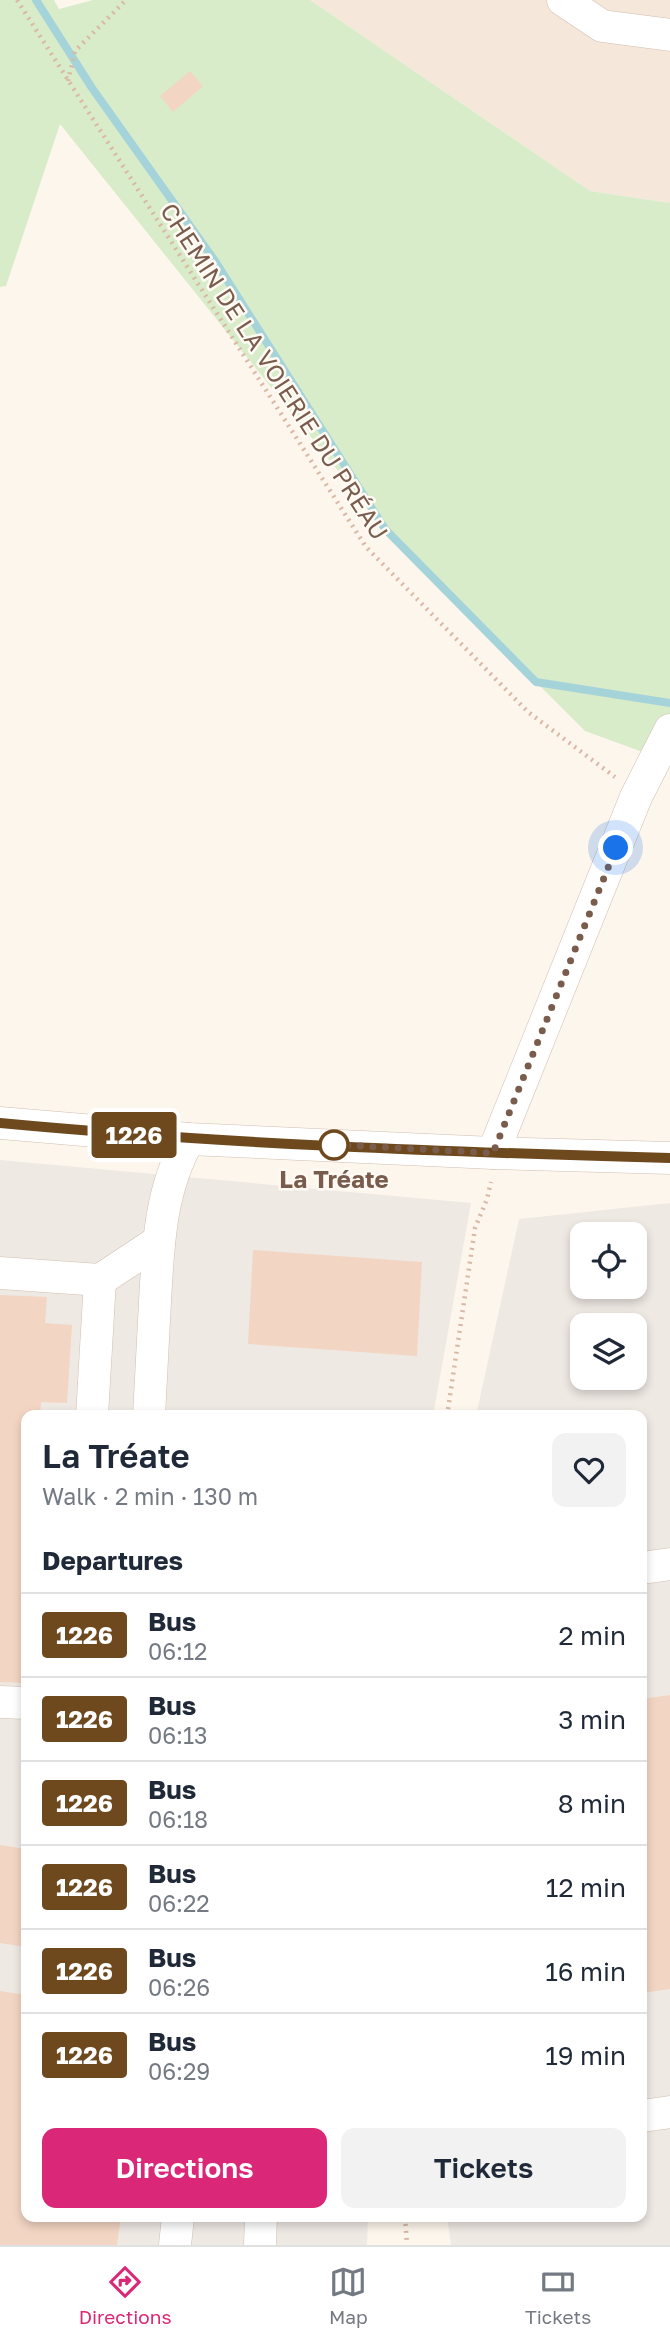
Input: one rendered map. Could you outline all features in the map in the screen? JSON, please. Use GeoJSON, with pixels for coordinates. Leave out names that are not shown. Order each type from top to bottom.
{"type":"FeatureCollection","features":[{"type":"Feature","properties":{"kind":"street"},"geometry":{"type":"LineString","coordinates":[[563,0],[602,26],[670,35]]}},
{"type":"Feature","properties":{"kind":"street"},"geometry":{"type":"LineString","coordinates":[[493,1153],[636,797],[670,730]]}},
{"type":"Feature","properties":{"kind":"street"},"geometry":{"type":"LineString","coordinates":[[0,1123],[189,1139],[670,1158]]}},
{"type":"Feature","properties":{"kind":"street"},"geometry":{"type":"LineString","coordinates":[[149,1410],[159,1241],[166,1194],[178,1157],[189,1139]]}},
{"type":"Feature","properties":{"kind":"street"},"geometry":{"type":"LineString","coordinates":[[0,1273],[100,1280],[159,1241]]}},
{"type":"Feature","properties":{"kind":"street"},"geometry":{"type":"LineString","coordinates":[[92,1410],[100,1280]]}},
{"type":"Feature","properties":{"kind":"street"},"geometry":{"type":"LineString","coordinates":[[647,1567],[670,1564]]}},
{"type":"Feature","properties":{"kind":"street"},"geometry":{"type":"LineString","coordinates":[[0,1702],[21,1703]]}},
{"type":"Feature","properties":{"kind":"street"},"geometry":{"type":"LineString","coordinates":[[647,2115],[670,2112]]}},
{"type":"Feature","properties":{"kind":"street"},"geometry":{"type":"LineString","coordinates":[[175,2245],[177,2222]]}},
{"type":"Feature","properties":{"kind":"street"},"geometry":{"type":"LineString","coordinates":[[260,2245],[261,2222]]}},
{"type":"Feature","properties":{"kind":"path","name":"CHEMIN DE LA VOIERIE DU PRÉAU"},"geometry":{"type":"LineString","coordinates":[[17,0],[366,547],[528,712],[618,779],[636,797]]}},
{"type":"Feature","properties":{"kind":"path"},"geometry":{"type":"LineString","coordinates":[[68,82],[75,51],[126,0]]}},
{"type":"Feature","properties":{"kind":"path"},"geometry":{"type":"LineString","coordinates":[[448,1410],[467,1269],[475,1228],[490,1186],[493,1153]]}},
{"type":"Feature","properties":{"kind":"path"},"geometry":{"type":"LineString","coordinates":[[405,2222],[407,2245]]}},
{"type":"Feature","properties":{"kind":"shaded area"},"geometry":{"type":"Polygon","coordinates":[[[310,0],[670,0],[670,203],[590,191],[310,0]]]}},
{"type":"Feature","properties":{"kind":"shaded area"},"geometry":{"type":"Polygon","coordinates":[[[0,1160],[471,1203],[434,1410],[21,1410],[21,2222],[368,2222],[367,2245],[0,2245],[0,1160]]]}},
{"type":"Feature","properties":{"kind":"shaded area"},"geometry":{"type":"Polygon","coordinates":[[[670,1203],[670,2245],[451,2245],[448,2222],[647,2222],[647,1410],[477,1410],[519,1219],[670,1203]]]}},
{"type":"Feature","properties":{"kind":"green space"},"geometry":{"type":"Polygon","coordinates":[[[0,0],[54,0],[59,9],[93,0],[310,0],[590,191],[670,203],[670,762],[585,731],[392,538],[60,124],[6,286],[0,287],[0,0]]]}},
{"type":"Feature","properties":{"kind":"building"},"geometry":{"type":"Polygon","coordinates":[[[190,71],[203,86],[173,112],[160,96],[190,71]]]}},
{"type":"Feature","properties":{"kind":"building"},"geometry":{"type":"Polygon","coordinates":[[[253,1250],[422,1262],[417,1356],[248,1344],[253,1250]]]}},
{"type":"Feature","properties":{"kind":"building"},"geometry":{"type":"Polygon","coordinates":[[[0,1295],[47,1297],[45,1323],[72,1325],[67,1403],[41,1402],[40,1410],[21,1410],[21,1683],[0,1682],[0,1295]]]}},
{"type":"Feature","properties":{"kind":"building"},"geometry":{"type":"Polygon","coordinates":[[[670,1695],[670,1989],[647,1992],[647,1698],[670,1695]]]}},
{"type":"Feature","properties":{"kind":"building"},"geometry":{"type":"Polygon","coordinates":[[[0,1845],[21,1848],[21,1946],[0,1943],[0,1845]]]}},
{"type":"Feature","properties":{"kind":"building"},"geometry":{"type":"Polygon","coordinates":[[[0,1991],[21,1994],[21,2222],[120,2222],[117,2245],[0,2245],[0,1991]]]}},
{"type":"Feature","properties":{"kind":"waterway"},"geometry":{"type":"LineString","coordinates":[[36,0],[92,88],[215,261],[385,529],[536,682],[670,703]]}},
{"type":"Feature","properties":{"kind":"bus line","name":"1226"},"geometry":{"type":"LineString","coordinates":[[0,1123],[189,1139],[670,1158]]}},
{"type":"Feature","properties":{"kind":"place","name":"La Tréate"},"geometry":{"type":"Point","coordinates":[334,1145]}},
{"type":"Feature","properties":{"kind":"route"},"geometry":{"type":"LineString","coordinates":[[334,1145],[322,1144],[493,1153],[616,848]]}}]}
